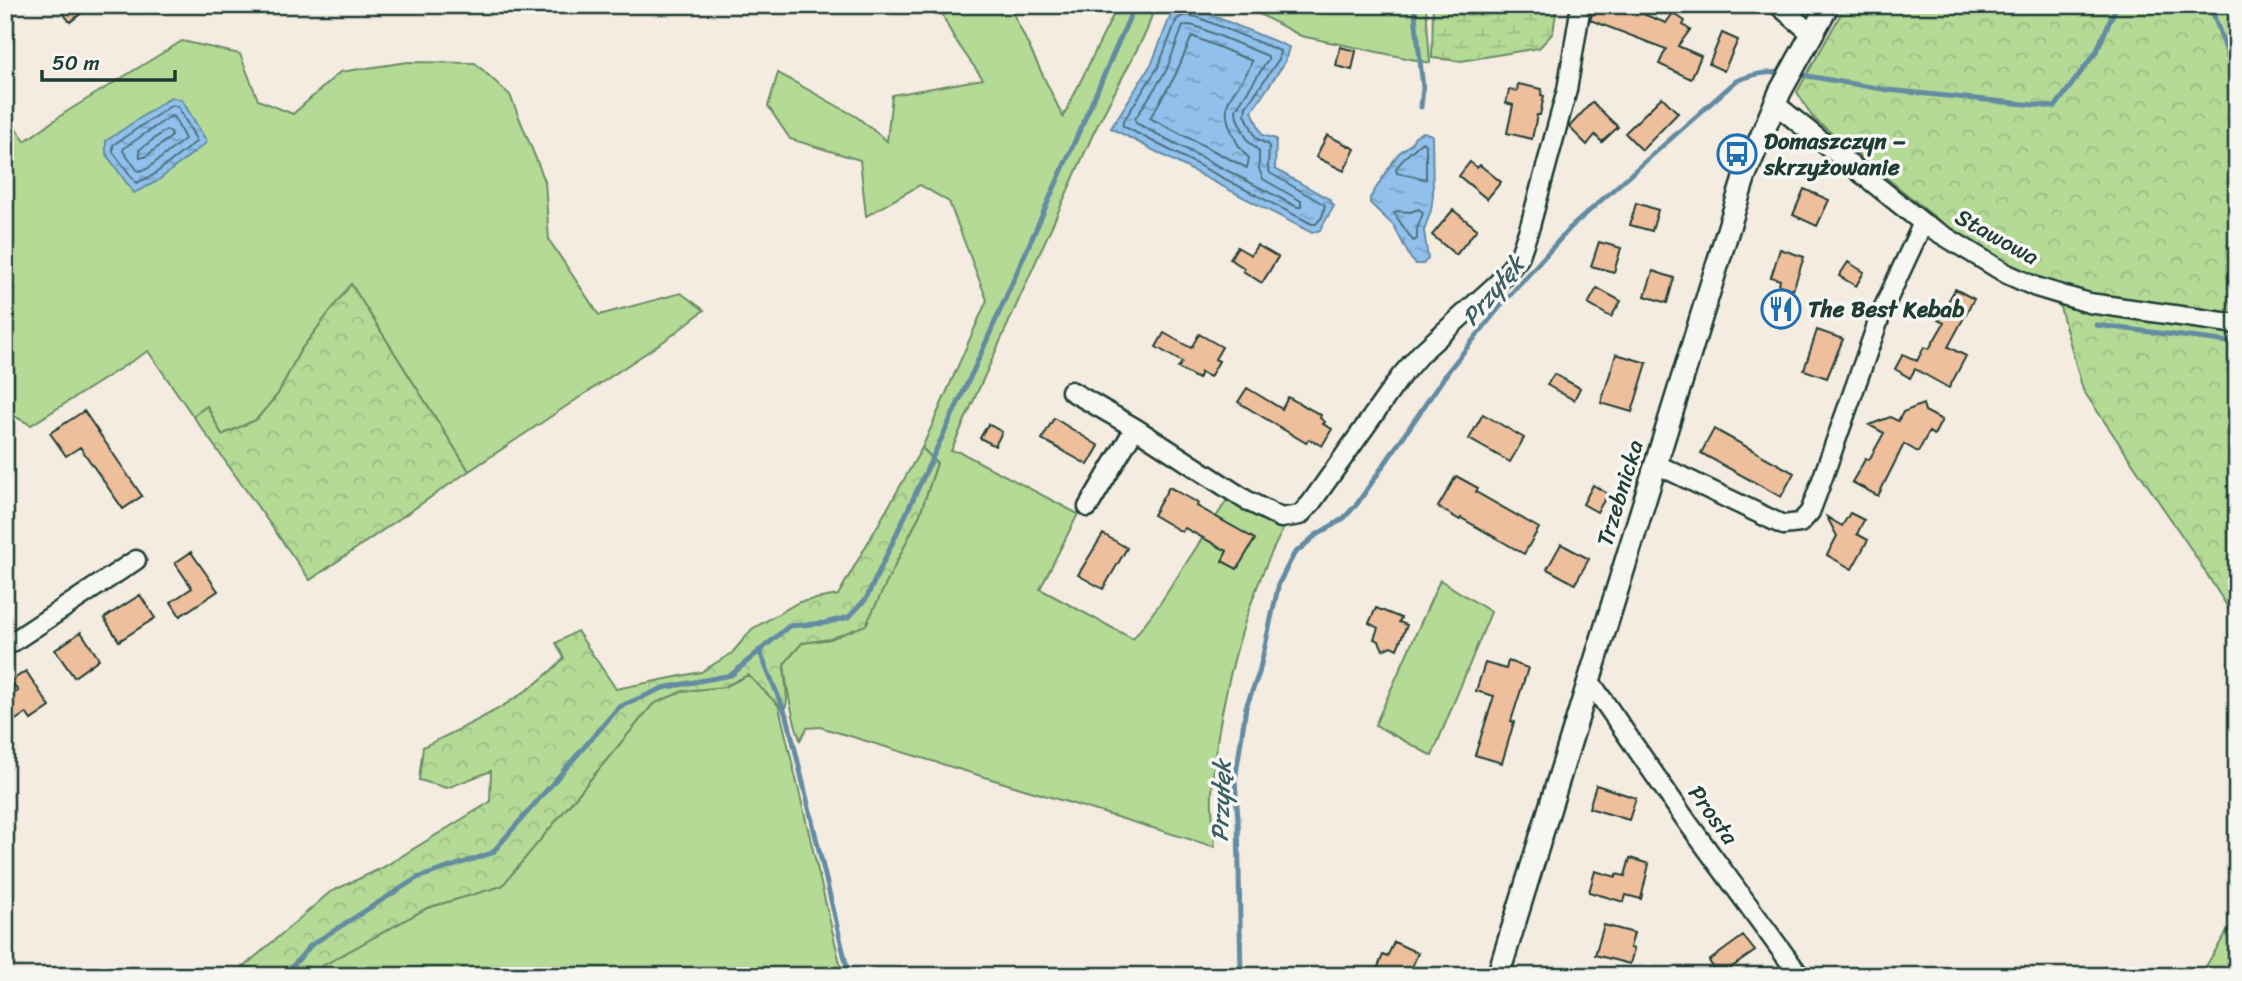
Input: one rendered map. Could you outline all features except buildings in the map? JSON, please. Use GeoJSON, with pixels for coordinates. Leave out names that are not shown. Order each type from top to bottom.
{"type":"FeatureCollection","features":[{"type":"Feature","properties":{"kind":"street"},"geometry":{"type":"LineString","coordinates":[[1070,391],[1135,428],[1246,500],[1281,518],[1300,515],[1401,376],[1420,354],[1498,283],[1519,258],[1534,215],[1567,90],[1581,5]]}},
{"type":"Feature","properties":{"kind":"street"},"geometry":{"type":"LineString","coordinates":[[1778,5],[1812,34]]}},
{"type":"Feature","properties":{"kind":"street","name":"Trzebnicka"},"geometry":{"type":"LineString","coordinates":[[1498,976],[1745,175],[1777,97],[1828,5]]}},
{"type":"Feature","properties":{"kind":"street","name":"Stawowa"},"geometry":{"type":"LineString","coordinates":[[1777,97],[1923,223],[2007,274],[2062,296],[2089,303],[2237,324]]}},
{"type":"Feature","properties":{"kind":"street"},"geometry":{"type":"LineString","coordinates":[[1656,464],[1783,525],[1800,523],[1810,512],[1882,311],[1923,223]]}},
{"type":"Feature","properties":{"kind":"street"},"geometry":{"type":"LineString","coordinates":[[1088,507],[1135,428]]}},
{"type":"Feature","properties":{"kind":"street"},"geometry":{"type":"LineString","coordinates":[[5,647],[136,559]]}},
{"type":"Feature","properties":{"kind":"street","name":"Prosta"},"geometry":{"type":"LineString","coordinates":[[1589,680],[1688,823],[1800,976]]}},
{"type":"Feature","properties":{"kind":"green space"},"geometry":{"type":"Polygon","coordinates":[[[940,5],[1009,5],[1063,117],[1118,5],[1155,5],[1147,30],[1094,132],[951,451],[960,452],[1078,514],[1040,589],[1133,639],[1161,602],[1227,500],[1285,526],[1257,587],[1226,692],[1219,727],[1212,793],[1215,847],[820,727],[807,728],[800,740],[784,664],[802,643],[830,639],[866,624],[920,514],[937,463],[922,448],[987,300],[949,202],[920,185],[866,216],[860,160],[790,139],[768,106],[778,73],[857,117],[887,141],[892,95],[983,79],[952,34],[940,5]]]}},
{"type":"Feature","properties":{"kind":"green space"},"geometry":{"type":"Polygon","coordinates":[[[1242,5],[1426,5],[1430,63],[1301,36],[1242,5]]]}},
{"type":"Feature","properties":{"kind":"green space"},"geometry":{"type":"Polygon","coordinates":[[[1433,5],[1557,5],[1553,33],[1539,48],[1461,61],[1432,58],[1433,5]]]}},
{"type":"Feature","properties":{"kind":"green space"},"geometry":{"type":"Polygon","coordinates":[[[1846,5],[2237,5],[2237,622],[2083,390],[2055,289],[2012,268],[1947,227],[1813,118],[1797,92],[1846,5]]]}},
{"type":"Feature","properties":{"kind":"green space"},"geometry":{"type":"Polygon","coordinates":[[[182,41],[240,54],[258,100],[293,114],[340,72],[408,62],[475,63],[510,95],[545,181],[549,240],[599,315],[681,293],[704,310],[670,337],[469,471],[351,284],[300,351],[278,394],[256,420],[222,435],[207,406],[193,416],[148,351],[31,425],[10,414],[5,416],[5,113],[25,141],[66,112],[182,41]]]}},
{"type":"Feature","properties":{"kind":"green space"},"geometry":{"type":"Polygon","coordinates":[[[351,284],[469,471],[310,580],[193,416],[207,406],[222,435],[256,420],[278,394],[300,351],[351,284]]]}},
{"type":"Feature","properties":{"kind":"green space"},"geometry":{"type":"Polygon","coordinates":[[[922,448],[937,463],[920,514],[866,625],[830,639],[802,643],[784,664],[787,700],[785,712],[748,675],[724,687],[683,691],[653,704],[502,886],[427,908],[315,970],[310,976],[233,976],[330,892],[382,868],[490,802],[491,771],[447,788],[419,780],[423,747],[498,709],[533,686],[564,658],[556,643],[577,631],[616,689],[701,672],[732,653],[752,629],[799,602],[838,595],[922,448]]]}},
{"type":"Feature","properties":{"kind":"green space"},"geometry":{"type":"Polygon","coordinates":[[[1440,580],[1491,612],[1432,756],[1375,725],[1440,580]]]}},
{"type":"Feature","properties":{"kind":"green space"},"geometry":{"type":"Polygon","coordinates":[[[748,675],[778,703],[843,976],[311,976],[315,970],[427,908],[502,886],[653,704],[683,691],[724,687],[748,675]]]}},
{"type":"Feature","properties":{"kind":"green space"},"geometry":{"type":"Polygon","coordinates":[[[2237,915],[2237,976],[2200,976],[2237,915]]]}},
{"type":"Feature","properties":{"kind":"water"},"geometry":{"type":"Polygon","coordinates":[[[1181,8],[1199,10],[1289,47],[1285,62],[1252,111],[1262,135],[1276,139],[1275,169],[1329,199],[1334,206],[1320,230],[1312,233],[1111,128],[1152,63],[1172,12],[1181,8]]]}},
{"type":"Feature","properties":{"kind":"water"},"geometry":{"type":"Polygon","coordinates":[[[171,97],[182,100],[207,142],[156,182],[134,193],[106,154],[106,141],[171,97]]]}},
{"type":"Feature","properties":{"kind":"water"},"geometry":{"type":"Polygon","coordinates":[[[1423,132],[1432,135],[1433,195],[1424,231],[1428,259],[1423,264],[1416,264],[1394,226],[1370,203],[1370,198],[1399,153],[1411,144],[1415,136],[1423,132]]]}},
{"type":"Feature","properties":{"kind":"waterway"},"geometry":{"type":"LineString","coordinates":[[284,976],[311,945],[417,878],[492,853],[619,707],[663,688],[731,675],[789,626],[825,623],[849,617],[866,599],[975,367],[1135,5]]}},
{"type":"Feature","properties":{"kind":"waterway"},"geometry":{"type":"LineString","coordinates":[[1414,5],[1423,88],[1421,107]]}},
{"type":"Feature","properties":{"kind":"waterway","name":"Przyłęk"},"geometry":{"type":"LineString","coordinates":[[1796,74],[1888,90],[2055,107],[2096,52],[2117,5]]}},
{"type":"Feature","properties":{"kind":"waterway"},"geometry":{"type":"LineString","coordinates":[[2210,5],[2237,80]]}},
{"type":"Feature","properties":{"kind":"waterway","name":"Przyłęk"},"geometry":{"type":"LineString","coordinates":[[1241,976],[1235,781],[1246,707],[1259,673],[1279,583],[1294,554],[1316,535],[1343,519],[1357,504],[1449,370],[1503,303],[1570,228],[1736,81],[1773,72],[1786,73]]}},
{"type":"Feature","properties":{"kind":"waterway"},"geometry":{"type":"LineString","coordinates":[[2096,325],[2237,343]]}},
{"type":"Feature","properties":{"kind":"waterway"},"geometry":{"type":"LineString","coordinates":[[759,650],[788,720],[849,976]]}},
{"type":"Feature","properties":{"kind":"place","name":"Domaszczyn – skrzyżowanie"},"geometry":{"type":"Point","coordinates":[1737,154]}},
{"type":"Feature","properties":{"kind":"place","name":"The Best Kebab"},"geometry":{"type":"Point","coordinates":[1781,309]}}]}
